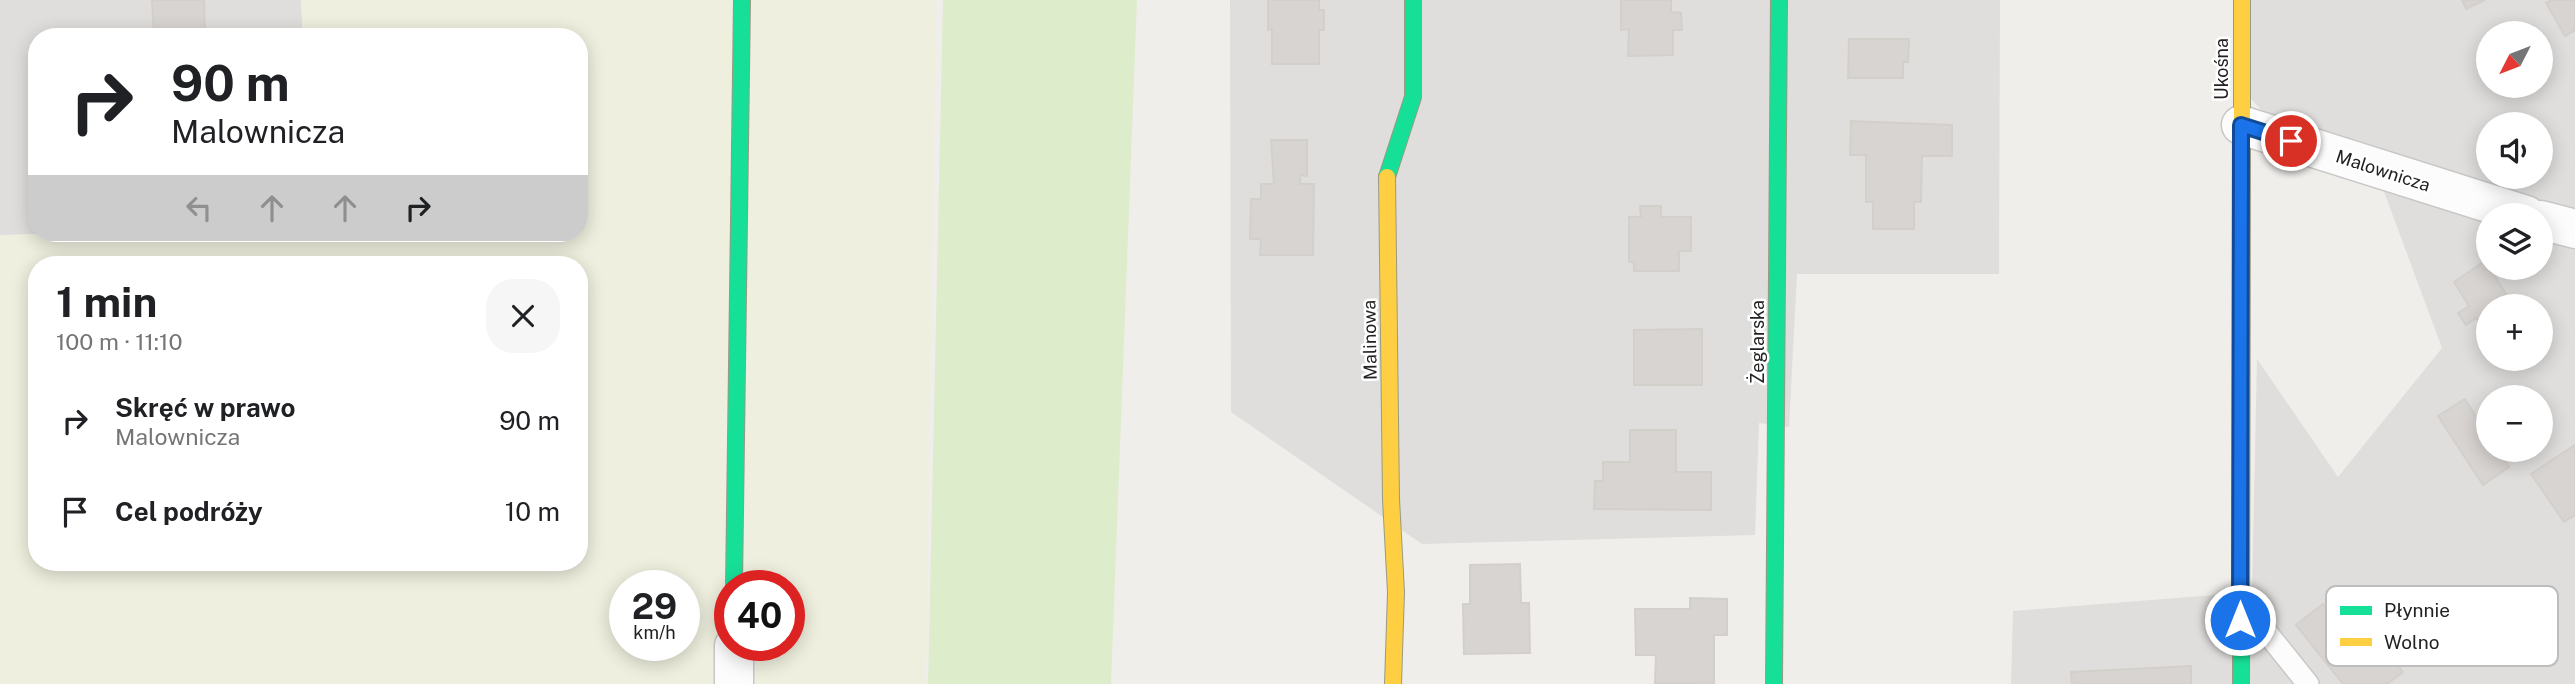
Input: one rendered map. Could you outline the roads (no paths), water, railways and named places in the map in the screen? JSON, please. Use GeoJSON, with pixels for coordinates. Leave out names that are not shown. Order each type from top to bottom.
{"type":"FeatureCollection","features":[{"type":"Feature","properties":{"kind":"street"},"geometry":{"type":"LineString","coordinates":[[734,570],[741,0]]}},
{"type":"Feature","properties":{"kind":"street","name":"Malinowa"},"geometry":{"type":"LineString","coordinates":[[1393,684],[1396,592],[1391,499],[1387,174],[1413,97],[1413,0]]}},
{"type":"Feature","properties":{"kind":"street","name":"Żeglarska"},"geometry":{"type":"LineString","coordinates":[[1774,684],[1779,0]]}},
{"type":"Feature","properties":{"kind":"street","name":"Ukośna"},"geometry":{"type":"LineString","coordinates":[[2241,684],[2239,599],[2242,0]]}},
{"type":"Feature","properties":{"kind":"street","name":"Malownicza"},"geometry":{"type":"LineString","coordinates":[[2241,125],[2488,203]]}},
{"type":"Feature","properties":{"kind":"street"},"geometry":{"type":"LineString","coordinates":[[2553,223],[2575,229]]}},
{"type":"Feature","properties":{"kind":"street"},"geometry":{"type":"LineString","coordinates":[[734,661],[734,684]]}},
{"type":"Feature","properties":{"kind":"lane"},"geometry":{"type":"LineString","coordinates":[[2239,599],[2308,684]]}}]}
